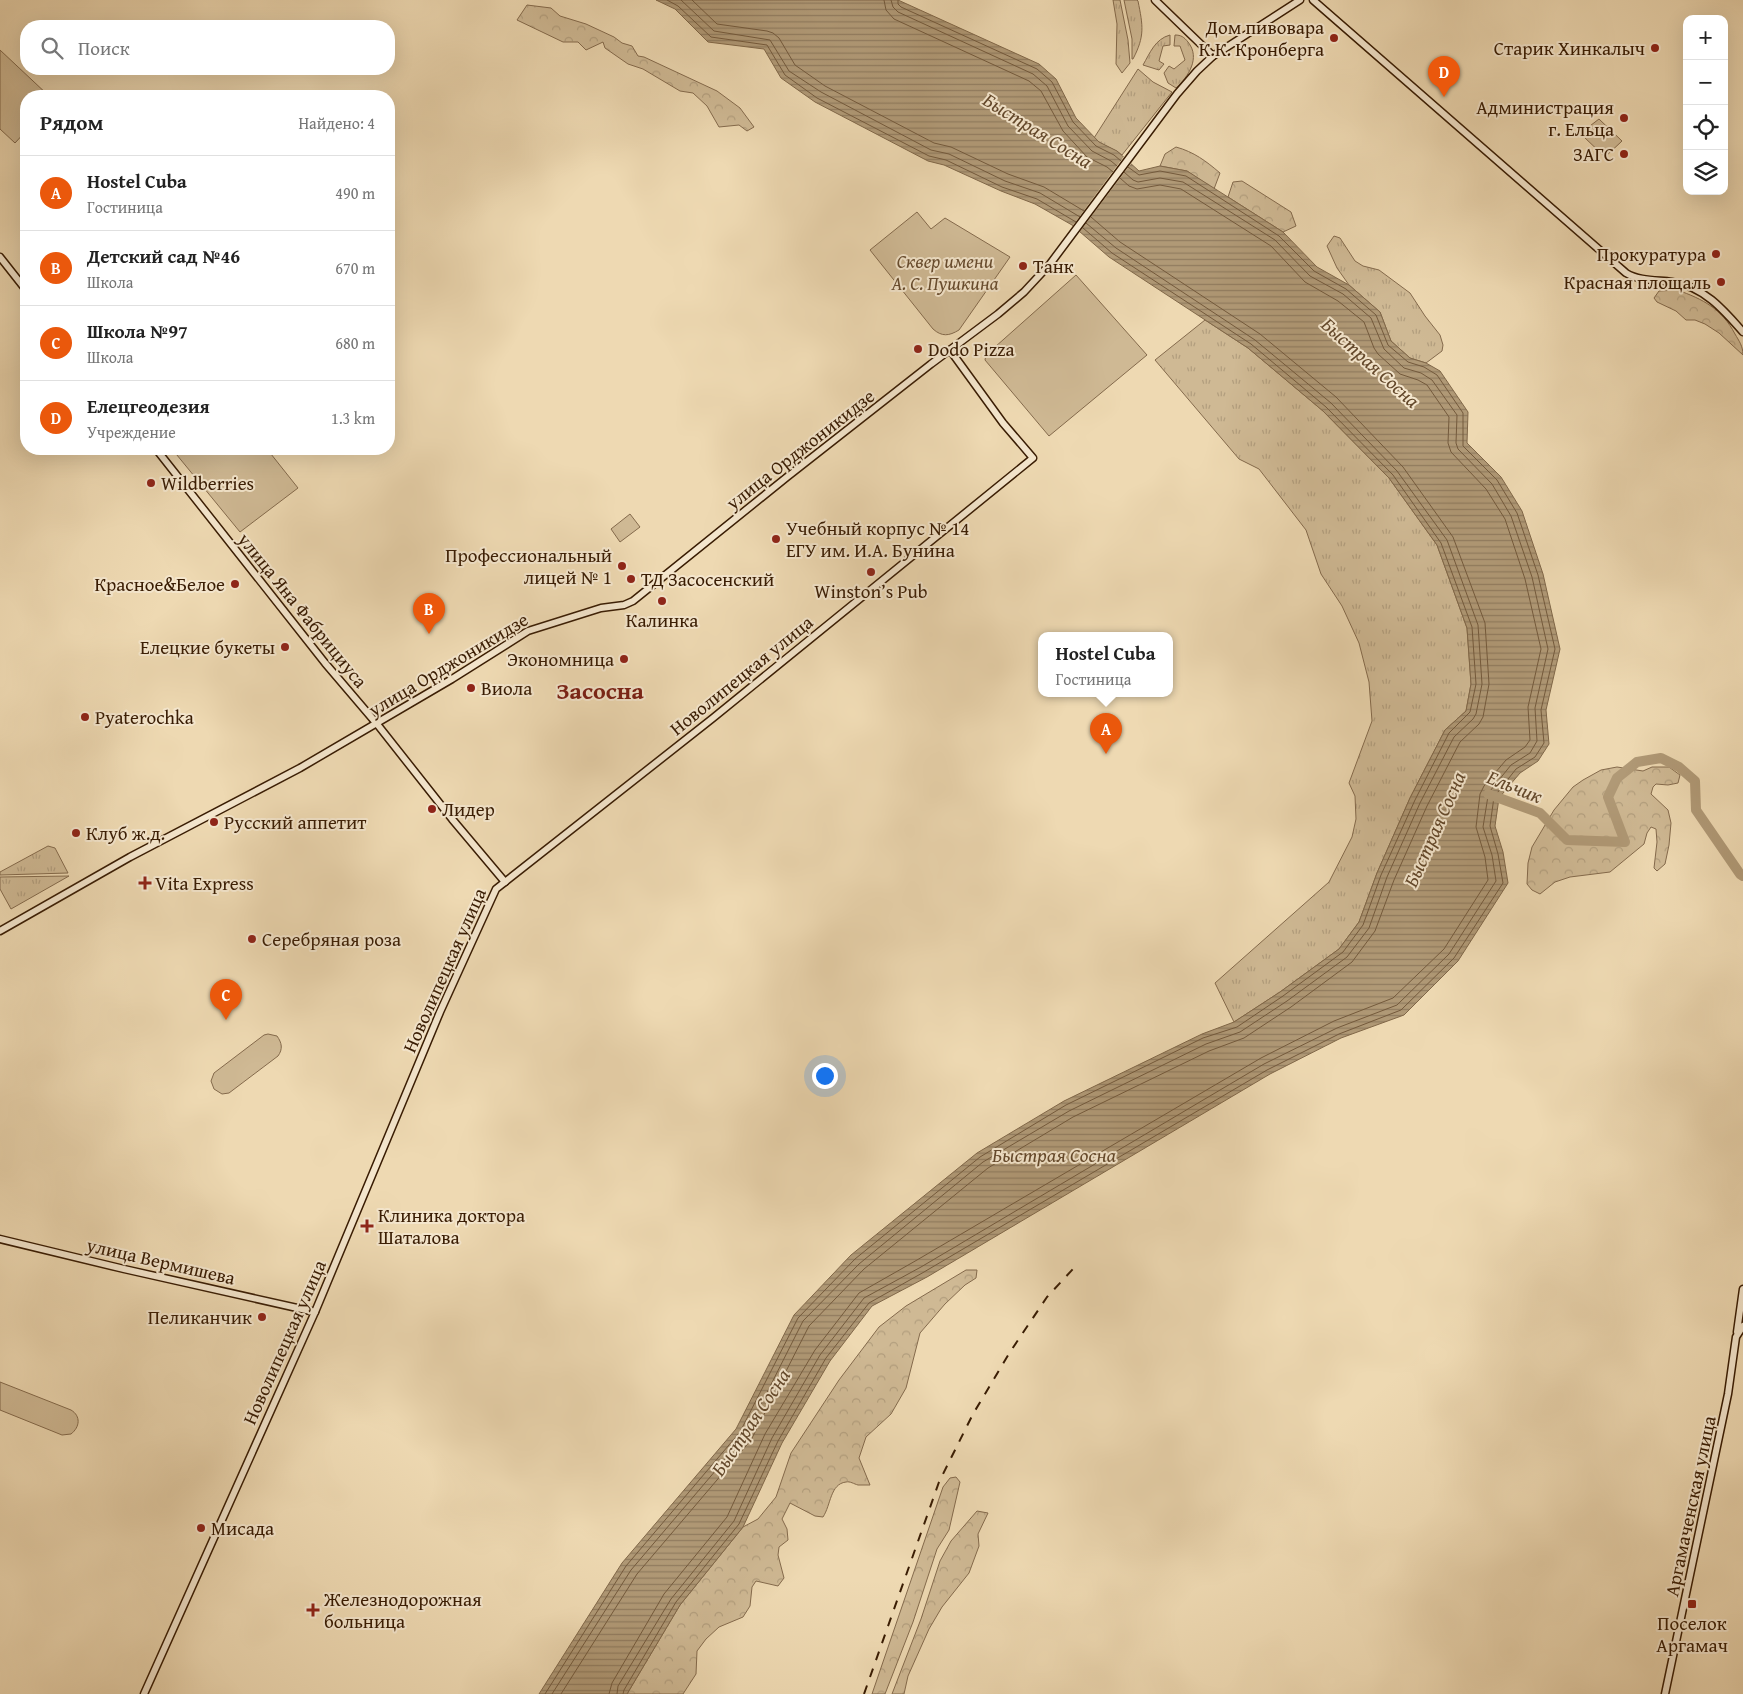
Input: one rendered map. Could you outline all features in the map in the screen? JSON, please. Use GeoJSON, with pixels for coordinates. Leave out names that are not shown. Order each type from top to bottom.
{"type":"FeatureCollection","features":[{"type":"Feature","properties":{"kind":"street"},"geometry":{"type":"LineString","coordinates":[[1156,0],[1213,56]]}},
{"type":"Feature","properties":{"kind":"street","name":"улица Орджоникидзе"},"geometry":{"type":"LineString","coordinates":[[0,931],[130,857],[300,768],[378,724],[528,631],[601,608],[624,605],[633,601],[1024,292],[1050,264],[1175,97],[1197,71],[1213,56],[1300,0]]}},
{"type":"Feature","properties":{"kind":"street"},"geometry":{"type":"LineString","coordinates":[[1313,0],[1626,273],[1635,278],[1682,284],[1692,288],[1718,304],[1743,332]]}},
{"type":"Feature","properties":{"kind":"street"},"geometry":{"type":"LineString","coordinates":[[0,257],[20,282]]}},
{"type":"Feature","properties":{"kind":"street","name":"Новолипецкая улица"},"geometry":{"type":"LineString","coordinates":[[144,1694],[315,1312],[440,1012],[496,888],[720,712],[1033,458],[1003,423],[950,350]]}},
{"type":"Feature","properties":{"kind":"street","name":"улица Яна Фабрициуса"},"geometry":{"type":"LineString","coordinates":[[161,455],[319,656],[378,724],[452,819],[505,882]]}},
{"type":"Feature","properties":{"kind":"street","name":"улица Вермишева"},"geometry":{"type":"LineString","coordinates":[[0,1239],[315,1312]]}},
{"type":"Feature","properties":{"kind":"street"},"geometry":{"type":"LineString","coordinates":[[1736,1336],[1743,1289]]}},
{"type":"Feature","properties":{"kind":"street","name":"Аргамаченская улица"},"geometry":{"type":"LineString","coordinates":[[1665,1694],[1728,1394],[1736,1336],[1743,1326]]}},
{"type":"Feature","properties":{"kind":"green space"},"geometry":{"type":"Polygon","coordinates":[[[1113,0],[1120,0],[1128,40],[1130,63],[1122,73],[1116,64],[1117,24],[1113,0]]]}},
{"type":"Feature","properties":{"kind":"green space"},"geometry":{"type":"Polygon","coordinates":[[[1124,0],[1138,1],[1141,17],[1142,31],[1140,44],[1133,59],[1132,39],[1124,0]]]}},
{"type":"Feature","properties":{"kind":"green space"},"geometry":{"type":"Polygon","coordinates":[[[527,5],[551,8],[560,16],[586,24],[614,37],[622,43],[632,46],[638,56],[644,57],[717,91],[740,108],[754,127],[747,131],[739,125],[719,127],[707,106],[693,93],[680,91],[643,69],[628,64],[605,48],[603,42],[586,50],[578,42],[563,42],[517,20],[527,5]]]}},
{"type":"Feature","properties":{"kind":"green space"},"geometry":{"type":"Polygon","coordinates":[[[1170,35],[1170,45],[1163,46],[1159,61],[1164,64],[1159,70],[1143,65],[1157,43],[1170,35]]]}},
{"type":"Feature","properties":{"kind":"green space"},"geometry":{"type":"Polygon","coordinates":[[[1175,35],[1187,40],[1193,54],[1193,61],[1188,73],[1176,88],[1168,83],[1164,73],[1169,66],[1174,69],[1185,60],[1180,46],[1174,46],[1175,35]]]}},
{"type":"Feature","properties":{"kind":"green space"},"geometry":{"type":"Polygon","coordinates":[[[0,50],[20,69],[20,75],[27,75],[43,90],[20,90],[20,138],[15,143],[0,129],[0,50]]]}},
{"type":"Feature","properties":{"kind":"green space"},"geometry":{"type":"Polygon","coordinates":[[[1138,69],[1153,82],[1172,92],[1122,155],[1094,138],[1138,69]]]}},
{"type":"Feature","properties":{"kind":"green space"},"geometry":{"type":"Polygon","coordinates":[[[1599,119],[1622,141],[1605,157],[1584,137],[1582,132],[1599,119]]]}},
{"type":"Feature","properties":{"kind":"green space"},"geometry":{"type":"Polygon","coordinates":[[[1176,147],[1200,157],[1220,173],[1214,189],[1187,171],[1160,166],[1165,154],[1176,147]]]}},
{"type":"Feature","properties":{"kind":"green space"},"geometry":{"type":"Polygon","coordinates":[[[1242,181],[1291,212],[1296,226],[1283,232],[1228,197],[1233,182],[1242,181]]]}},
{"type":"Feature","properties":{"kind":"green space","name":"Сквер имени А. С. Пушкина"},"geometry":{"type":"Polygon","coordinates":[[[917,212],[931,229],[945,218],[1010,257],[959,330],[952,334],[939,333],[933,329],[870,250],[917,212]]]}},
{"type":"Feature","properties":{"kind":"green space"},"geometry":{"type":"Polygon","coordinates":[[[1334,236],[1340,238],[1355,261],[1363,266],[1379,270],[1410,293],[1440,335],[1443,345],[1442,351],[1426,363],[1410,358],[1391,341],[1380,312],[1349,285],[1337,268],[1327,246],[1334,236]]]}},
{"type":"Feature","properties":{"kind":"green space"},"geometry":{"type":"Polygon","coordinates":[[[1076,275],[1147,355],[1049,436],[985,360],[986,355],[1076,275]]]}},
{"type":"Feature","properties":{"kind":"green space"},"geometry":{"type":"Polygon","coordinates":[[[1677,290],[1703,301],[1718,311],[1730,325],[1742,346],[1743,355],[1719,333],[1705,324],[1695,320],[1686,320],[1676,311],[1657,302],[1654,298],[1659,291],[1677,290]]]}},
{"type":"Feature","properties":{"kind":"green space"},"geometry":{"type":"Polygon","coordinates":[[[1205,320],[1248,348],[1323,411],[1389,478],[1437,545],[1467,628],[1471,684],[1466,711],[1445,730],[1410,798],[1377,873],[1359,922],[1339,949],[1280,992],[1234,1022],[1215,983],[1329,882],[1352,837],[1356,819],[1355,796],[1349,783],[1372,721],[1369,682],[1359,643],[1342,606],[1321,574],[1306,530],[1259,469],[1239,459],[1155,360],[1205,320]]]}},
{"type":"Feature","properties":{"kind":"green space"},"geometry":{"type":"Polygon","coordinates":[[[177,455],[272,455],[298,488],[240,532],[177,455]]]}},
{"type":"Feature","properties":{"kind":"green space"},"geometry":{"type":"Polygon","coordinates":[[[630,514],[640,527],[620,542],[611,529],[630,514]]]}},
{"type":"Feature","properties":{"kind":"green space"},"geometry":{"type":"Polygon","coordinates":[[[1617,767],[1643,771],[1652,767],[1669,767],[1680,775],[1678,783],[1668,785],[1656,784],[1651,794],[1668,810],[1671,823],[1665,864],[1657,871],[1654,868],[1657,842],[1656,829],[1651,827],[1644,844],[1610,872],[1570,877],[1555,882],[1540,894],[1532,890],[1527,884],[1528,863],[1532,847],[1554,810],[1573,787],[1583,780],[1601,770],[1617,767]]]}},
{"type":"Feature","properties":{"kind":"green space"},"geometry":{"type":"Polygon","coordinates":[[[48,846],[55,848],[68,873],[0,875],[0,872],[48,846]]]}},
{"type":"Feature","properties":{"kind":"green space"},"geometry":{"type":"Polygon","coordinates":[[[69,876],[11,909],[0,889],[0,877],[69,876]]]}},
{"type":"Feature","properties":{"kind":"green space"},"geometry":{"type":"Polygon","coordinates":[[[264,1035],[277,1036],[280,1041],[281,1048],[278,1056],[229,1093],[222,1094],[214,1089],[211,1081],[214,1073],[264,1035]]]}},
{"type":"Feature","properties":{"kind":"green space"},"geometry":{"type":"Polygon","coordinates":[[[966,1270],[977,1270],[976,1278],[965,1285],[945,1304],[920,1333],[906,1388],[891,1414],[866,1437],[859,1458],[870,1485],[858,1485],[850,1482],[841,1484],[834,1491],[823,1517],[815,1516],[790,1503],[782,1519],[787,1529],[788,1540],[779,1547],[778,1555],[784,1578],[778,1586],[756,1581],[752,1587],[750,1606],[743,1617],[719,1627],[697,1651],[696,1674],[683,1694],[627,1694],[680,1605],[743,1527],[758,1519],[776,1497],[791,1453],[839,1380],[879,1327],[906,1306],[966,1270]]]}},
{"type":"Feature","properties":{"kind":"green space"},"geometry":{"type":"Polygon","coordinates":[[[0,1382],[71,1410],[78,1418],[78,1425],[71,1434],[62,1435],[0,1410],[0,1382]]]}},
{"type":"Feature","properties":{"kind":"green space"},"geometry":{"type":"Polygon","coordinates":[[[956,1477],[960,1482],[949,1530],[937,1549],[913,1622],[885,1694],[872,1694],[943,1487],[950,1478],[956,1477]]]}},
{"type":"Feature","properties":{"kind":"green space"},"geometry":{"type":"Polygon","coordinates":[[[977,1511],[988,1513],[978,1534],[979,1546],[969,1573],[942,1607],[929,1629],[908,1676],[904,1694],[892,1694],[921,1619],[940,1561],[951,1541],[977,1511]]]}},
{"type":"Feature","properties":{"kind":"water","name":"Быстрая Сосна"},"geometry":{"type":"Polygon","coordinates":[[[656,0],[898,0],[1039,64],[1056,79],[1076,118],[1099,142],[1117,151],[1139,171],[1160,166],[1187,171],[1283,232],[1317,267],[1349,285],[1380,312],[1391,341],[1410,358],[1426,363],[1440,371],[1468,412],[1467,443],[1501,477],[1522,511],[1543,574],[1560,649],[1546,710],[1549,744],[1538,761],[1520,773],[1499,798],[1495,826],[1503,852],[1508,883],[1458,961],[1404,1015],[1341,1038],[1270,1074],[927,1277],[872,1306],[830,1361],[782,1443],[743,1527],[680,1605],[627,1694],[539,1694],[622,1563],[736,1429],[794,1315],[851,1255],[977,1153],[1064,1101],[1202,1034],[1234,1022],[1280,992],[1339,949],[1359,922],[1377,873],[1410,798],[1445,730],[1466,711],[1471,684],[1467,628],[1437,545],[1389,478],[1323,411],[1248,348],[1109,257],[1072,225],[1035,204],[944,165],[928,161],[815,102],[781,78],[764,49],[708,42],[675,9],[656,0]]]}},
{"type":"Feature","properties":{"kind":"pier"},"geometry":{"type":"Polygon","coordinates":[[[1125,155],[1133,161],[1078,234],[1071,228],[1125,155]]]}},
{"type":"Feature","properties":{"kind":"waterway","name":"Ельчик"},"geometry":{"type":"LineString","coordinates":[[1488,794],[1540,813],[1567,840],[1625,842],[1608,797],[1617,778],[1637,762],[1661,758],[1679,767],[1695,781],[1696,810],[1743,876]]}},
{"type":"Feature","properties":{"kind":"railway"},"geometry":{"type":"LineString","coordinates":[[864,1694],[939,1482],[973,1414],[1010,1352],[1047,1297],[1073,1269]]}},
{"type":"Feature","properties":{"kind":"place","name":"Дом пивовара К.К. Кронберга"},"geometry":{"type":"Point","coordinates":[1334,38]}},
{"type":"Feature","properties":{"kind":"place","name":"Старик Хинкалыч"},"geometry":{"type":"Point","coordinates":[1655,48]}},
{"type":"Feature","properties":{"kind":"place","name":"Елецгеодезия"},"geometry":{"type":"Point","coordinates":[1444,97]}},
{"type":"Feature","properties":{"kind":"place","name":"Администрация г. Ельца"},"geometry":{"type":"Point","coordinates":[1624,118]}},
{"type":"Feature","properties":{"kind":"place","name":"ЗАГС"},"geometry":{"type":"Point","coordinates":[1624,154]}},
{"type":"Feature","properties":{"kind":"place","name":"Прокуратура"},"geometry":{"type":"Point","coordinates":[1716,254]}},
{"type":"Feature","properties":{"kind":"place","name":"Танк"},"geometry":{"type":"Point","coordinates":[1023,266]}},
{"type":"Feature","properties":{"kind":"place","name":"Красная площаль"},"geometry":{"type":"Point","coordinates":[1721,282]}},
{"type":"Feature","properties":{"kind":"place","name":"Dodo Pizza"},"geometry":{"type":"Point","coordinates":[918,349]}},
{"type":"Feature","properties":{"kind":"place","name":"Wildberries"},"geometry":{"type":"Point","coordinates":[151,483]}},
{"type":"Feature","properties":{"kind":"place","name":"Учебный корпус № 14 ЕГУ им. И.А. Бунина"},"geometry":{"type":"Point","coordinates":[776,539]}},
{"type":"Feature","properties":{"kind":"place","name":"Профессиональный лицей № 1"},"geometry":{"type":"Point","coordinates":[622,566]}},
{"type":"Feature","properties":{"kind":"place","name":"Winston’s Pub"},"geometry":{"type":"Point","coordinates":[871,572]}},
{"type":"Feature","properties":{"kind":"place","name":"ТД Засосенский"},"geometry":{"type":"Point","coordinates":[631,579]}},
{"type":"Feature","properties":{"kind":"place","name":"Красное&Белое"},"geometry":{"type":"Point","coordinates":[235,584]}},
{"type":"Feature","properties":{"kind":"place","name":"Калинка"},"geometry":{"type":"Point","coordinates":[662,601]}},
{"type":"Feature","properties":{"kind":"place","name":"Детский сад №46"},"geometry":{"type":"Point","coordinates":[429,634]}},
{"type":"Feature","properties":{"kind":"place","name":"Елецкие букеты"},"geometry":{"type":"Point","coordinates":[285,647]}},
{"type":"Feature","properties":{"kind":"place","name":"Экономница"},"geometry":{"type":"Point","coordinates":[624,659]}},
{"type":"Feature","properties":{"kind":"place","name":"Виола"},"geometry":{"type":"Point","coordinates":[471,688]}},
{"type":"Feature","properties":{"kind":"place","name":"Pyaterochka"},"geometry":{"type":"Point","coordinates":[85,717]}},
{"type":"Feature","properties":{"kind":"place","name":"Hostel Cuba"},"geometry":{"type":"Point","coordinates":[1106,754]}},
{"type":"Feature","properties":{"kind":"place","name":"Лидер"},"geometry":{"type":"Point","coordinates":[432,809]}},
{"type":"Feature","properties":{"kind":"place","name":"Русский аппетит"},"geometry":{"type":"Point","coordinates":[214,822]}},
{"type":"Feature","properties":{"kind":"place","name":"Клуб ж.д."},"geometry":{"type":"Point","coordinates":[76,833]}},
{"type":"Feature","properties":{"kind":"place","name":"Vita Express"},"geometry":{"type":"Point","coordinates":[145,883]}},
{"type":"Feature","properties":{"kind":"place","name":"Серебряная роза"},"geometry":{"type":"Point","coordinates":[252,939]}},
{"type":"Feature","properties":{"kind":"place","name":"Школа №97"},"geometry":{"type":"Point","coordinates":[226,1020]}},
{"type":"Feature","properties":{"kind":"place","name":"Клиника доктора Шаталова"},"geometry":{"type":"Point","coordinates":[367,1226]}},
{"type":"Feature","properties":{"kind":"place","name":"Пеликанчик"},"geometry":{"type":"Point","coordinates":[262,1317]}},
{"type":"Feature","properties":{"kind":"place","name":"Мисада"},"geometry":{"type":"Point","coordinates":[201,1528]}},
{"type":"Feature","properties":{"kind":"place","name":"Поселок Аргамач"},"geometry":{"type":"Point","coordinates":[1692,1604]}},
{"type":"Feature","properties":{"kind":"place","name":"Железнодорожная больница"},"geometry":{"type":"Point","coordinates":[313,1610]}},
{"type":"Feature","properties":{"kind":"district","name":"Засосна"},"geometry":{"type":"Point","coordinates":[600,690]}}]}
